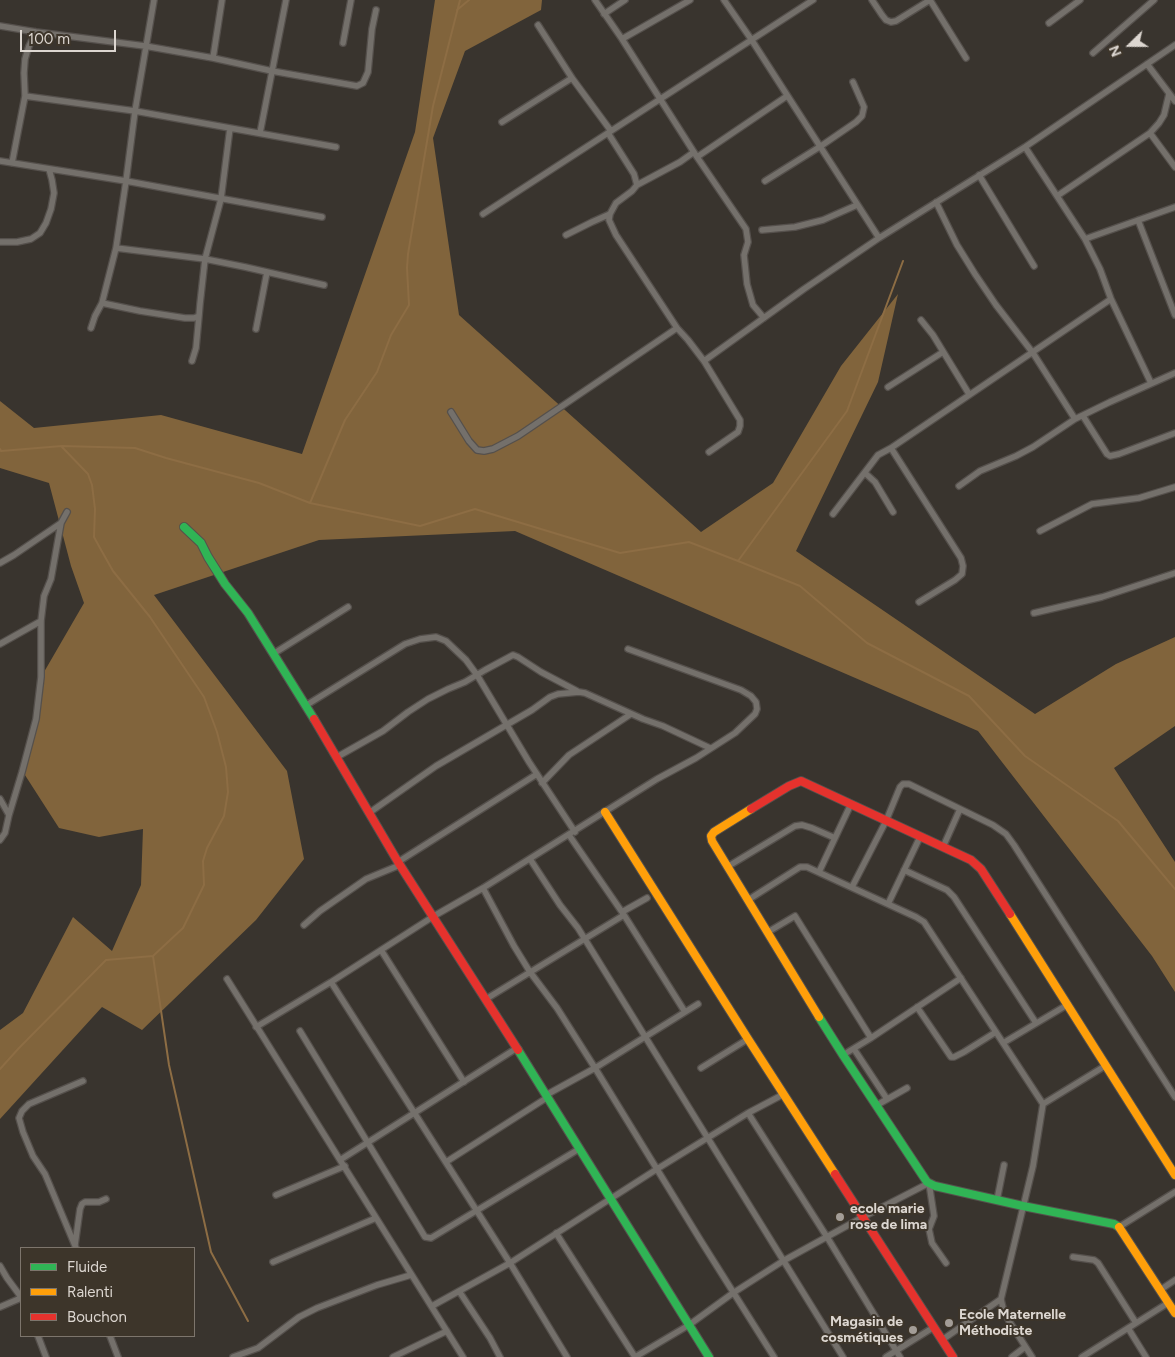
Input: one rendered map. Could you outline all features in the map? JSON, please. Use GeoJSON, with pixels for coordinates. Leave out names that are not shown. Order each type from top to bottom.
{"type":"FeatureCollection","features":[{"type":"Feature","properties":{"kind":"street"},"geometry":{"type":"LineString","coordinates":[[92,328],[95,316],[102,303],[116,248],[135,111],[154,0]]}},
{"type":"Feature","properties":{"kind":"street"},"geometry":{"type":"LineString","coordinates":[[213,58],[222,0]]}},
{"type":"Feature","properties":{"kind":"street"},"geometry":{"type":"LineString","coordinates":[[260,133],[286,0]]}},
{"type":"Feature","properties":{"kind":"street"},"geometry":{"type":"LineString","coordinates":[[343,43],[351,0]]}},
{"type":"Feature","properties":{"kind":"street"},"geometry":{"type":"LineString","coordinates":[[595,0],[746,229],[748,242],[744,255],[747,284],[754,305],[764,318]]}},
{"type":"Feature","properties":{"kind":"street"},"geometry":{"type":"LineString","coordinates":[[604,14],[625,0]]}},
{"type":"Feature","properties":{"kind":"street"},"geometry":{"type":"LineString","coordinates":[[622,39],[690,0]]}},
{"type":"Feature","properties":{"kind":"street"},"geometry":{"type":"LineString","coordinates":[[724,0],[821,146],[879,238]]}},
{"type":"Feature","properties":{"kind":"street"},"geometry":{"type":"LineString","coordinates":[[800,0],[804,6]]}},
{"type":"Feature","properties":{"kind":"street"},"geometry":{"type":"LineString","coordinates":[[483,214],[813,0]]}},
{"type":"Feature","properties":{"kind":"street"},"geometry":{"type":"LineString","coordinates":[[872,0],[886,20],[891,22],[896,21],[930,0],[966,58]]}},
{"type":"Feature","properties":{"kind":"street"},"geometry":{"type":"LineString","coordinates":[[1049,24],[1080,0]]}},
{"type":"Feature","properties":{"kind":"street"},"geometry":{"type":"LineString","coordinates":[[1093,53],[1154,0]]}},
{"type":"Feature","properties":{"kind":"street"},"geometry":{"type":"LineString","coordinates":[[0,26],[145,46],[357,86],[363,83],[368,72],[372,29],[376,10]]}},
{"type":"Feature","properties":{"kind":"street"},"geometry":{"type":"LineString","coordinates":[[538,25],[609,132],[634,174],[637,185]]}},
{"type":"Feature","properties":{"kind":"street"},"geometry":{"type":"LineString","coordinates":[[12,163],[25,96],[25,59],[36,32]]}},
{"type":"Feature","properties":{"kind":"street"},"geometry":{"type":"LineString","coordinates":[[704,361],[879,238],[1025,146],[1175,45]]}},
{"type":"Feature","properties":{"kind":"street"},"geometry":{"type":"LineString","coordinates":[[1147,64],[1175,101]]}},
{"type":"Feature","properties":{"kind":"street"},"geometry":{"type":"LineString","coordinates":[[502,122],[572,78]]}},
{"type":"Feature","properties":{"kind":"street"},"geometry":{"type":"LineString","coordinates":[[765,181],[821,146],[862,116],[864,107],[853,82]]}},
{"type":"Feature","properties":{"kind":"street"},"geometry":{"type":"LineString","coordinates":[[1057,196],[1150,133],[1159,124],[1164,115],[1169,94]]}},
{"type":"Feature","properties":{"kind":"street"},"geometry":{"type":"LineString","coordinates":[[25,96],[135,111],[336,146]]}},
{"type":"Feature","properties":{"kind":"street"},"geometry":{"type":"LineString","coordinates":[[708,452],[738,432],[740,420],[704,361],[677,328],[616,234],[609,220],[610,214],[616,203],[637,185],[696,155],[787,96]]}},
{"type":"Feature","properties":{"kind":"street"},"geometry":{"type":"LineString","coordinates":[[192,361],[196,348],[205,259],[221,199],[230,128]]}},
{"type":"Feature","properties":{"kind":"street"},"geometry":{"type":"LineString","coordinates":[[1150,133],[1175,167]]}},
{"type":"Feature","properties":{"kind":"street"},"geometry":{"type":"LineString","coordinates":[[1025,146],[1085,239],[1151,383]]}},
{"type":"Feature","properties":{"kind":"street"},"geometry":{"type":"LineString","coordinates":[[0,162],[126,181],[322,217]]}},
{"type":"Feature","properties":{"kind":"street"},"geometry":{"type":"LineString","coordinates":[[0,242],[24,241],[40,233],[51,209],[54,193],[49,169]]}},
{"type":"Feature","properties":{"kind":"street"},"geometry":{"type":"LineString","coordinates":[[979,175],[1034,266]]}},
{"type":"Feature","properties":{"kind":"street"},"geometry":{"type":"LineString","coordinates":[[936,202],[957,245],[975,274],[1033,353],[1076,419]]}},
{"type":"Feature","properties":{"kind":"street"},"geometry":{"type":"LineString","coordinates":[[762,230],[794,227],[823,220],[858,206]]}},
{"type":"Feature","properties":{"kind":"street"},"geometry":{"type":"LineString","coordinates":[[1085,239],[1175,207]]}},
{"type":"Feature","properties":{"kind":"street"},"geometry":{"type":"LineString","coordinates":[[566,235],[610,214]]}},
{"type":"Feature","properties":{"kind":"street"},"geometry":{"type":"LineString","coordinates":[[1138,220],[1175,315]]}},
{"type":"Feature","properties":{"kind":"street"},"geometry":{"type":"LineString","coordinates":[[116,248],[205,259],[324,285]]}},
{"type":"Feature","properties":{"kind":"street"},"geometry":{"type":"LineString","coordinates":[[256,329],[267,272]]}},
{"type":"Feature","properties":{"kind":"street"},"geometry":{"type":"LineString","coordinates":[[833,514],[878,455],[1033,353],[1112,298]]}},
{"type":"Feature","properties":{"kind":"street"},"geometry":{"type":"LineString","coordinates":[[102,303],[185,318],[200,316]]}},
{"type":"Feature","properties":{"kind":"street"},"geometry":{"type":"LineString","coordinates":[[921,320],[969,394]]}},
{"type":"Feature","properties":{"kind":"street"},"geometry":{"type":"LineString","coordinates":[[451,412],[469,441],[477,450],[493,449],[518,436],[677,328]]}},
{"type":"Feature","properties":{"kind":"street"},"geometry":{"type":"LineString","coordinates":[[888,387],[943,352]]}},
{"type":"Feature","properties":{"kind":"street"},"geometry":{"type":"LineString","coordinates":[[960,486],[980,472],[1034,447],[1076,419],[1175,373]]}},
{"type":"Feature","properties":{"kind":"street"},"geometry":{"type":"LineString","coordinates":[[1083,416],[1110,456],[1175,433]]}},
{"type":"Feature","properties":{"kind":"street"},"geometry":{"type":"LineString","coordinates":[[891,448],[961,558],[963,566],[962,574],[955,580],[919,602]]}},
{"type":"Feature","properties":{"kind":"street"},"geometry":{"type":"LineString","coordinates":[[865,473],[875,482],[893,512]]}},
{"type":"Feature","properties":{"kind":"street"},"geometry":{"type":"LineString","coordinates":[[1040,531],[1092,504],[1138,498],[1175,487]]}},
{"type":"Feature","properties":{"kind":"street"},"geometry":{"type":"LineString","coordinates":[[0,563],[14,556],[60,523],[67,512]]}},
{"type":"Feature","properties":{"kind":"street"},"geometry":{"type":"LineString","coordinates":[[0,840],[5,833],[36,719],[41,677],[41,621],[44,596],[51,579],[60,523]]}},
{"type":"Feature","properties":{"kind":"street"},"geometry":{"type":"LineString","coordinates":[[184,527],[201,543],[225,584],[248,612],[337,757],[399,863],[517,1048],[709,1357]]}},
{"type":"Feature","properties":{"kind":"street"},"geometry":{"type":"LineString","coordinates":[[1034,613],[1102,597],[1175,574]]}},
{"type":"Feature","properties":{"kind":"street"},"geometry":{"type":"LineString","coordinates":[[273,654],[348,607]]}},
{"type":"Feature","properties":{"kind":"street"},"geometry":{"type":"LineString","coordinates":[[0,644],[41,621]]}},
{"type":"Feature","properties":{"kind":"street"},"geometry":{"type":"LineString","coordinates":[[306,706],[405,644],[420,639],[436,637],[446,641],[466,660],[477,675],[572,833],[685,1012]]}},
{"type":"Feature","properties":{"kind":"street"},"geometry":{"type":"LineString","coordinates":[[256,1027],[735,733],[755,714],[757,709],[756,702],[751,696],[741,690],[628,649]]}},
{"type":"Feature","properties":{"kind":"street"},"geometry":{"type":"LineString","coordinates":[[337,757],[383,731],[428,699],[513,656],[518,657],[541,672],[579,692]]}},
{"type":"Feature","properties":{"kind":"street"},"geometry":{"type":"LineString","coordinates":[[369,813],[436,766],[558,694],[585,693],[631,714],[664,726],[710,748]]}},
{"type":"Feature","properties":{"kind":"street"},"geometry":{"type":"LineString","coordinates":[[542,783],[569,755],[631,714]]}},
{"type":"Feature","properties":{"kind":"street"},"geometry":{"type":"LineString","coordinates":[[304,926],[320,911],[366,879],[399,863],[537,774]]}},
{"type":"Feature","properties":{"kind":"street"},"geometry":{"type":"LineString","coordinates":[[1175,1175],[981,869],[971,860],[801,781],[714,832],[711,836],[727,867],[843,1055],[927,1182],[935,1186],[996,1200],[1114,1224],[1119,1227],[1175,1314]]}},
{"type":"Feature","properties":{"kind":"street"},"geometry":{"type":"LineString","coordinates":[[852,887],[903,784],[909,784],[993,825],[1006,834],[1175,1097]]}},
{"type":"Feature","properties":{"kind":"street"},"geometry":{"type":"LineString","coordinates":[[0,800],[9,815]]}},
{"type":"Feature","properties":{"kind":"street"},"geometry":{"type":"LineString","coordinates":[[819,872],[851,804]]}},
{"type":"Feature","properties":{"kind":"street"},"geometry":{"type":"LineString","coordinates":[[943,847],[960,809]]}},
{"type":"Feature","properties":{"kind":"street"},"geometry":{"type":"LineString","coordinates":[[605,812],[748,1039],[953,1357]]}},
{"type":"Feature","properties":{"kind":"street"},"geometry":{"type":"LineString","coordinates":[[727,867],[795,826],[802,825],[812,828],[835,838]]}},
{"type":"Feature","properties":{"kind":"street"},"geometry":{"type":"LineString","coordinates":[[888,904],[920,837]]}},
{"type":"Feature","properties":{"kind":"street"},"geometry":{"type":"LineString","coordinates":[[530,859],[585,939],[843,1357]]}},
{"type":"Feature","properties":{"kind":"street"},"geometry":{"type":"LineString","coordinates":[[748,900],[800,867],[807,867],[924,922],[1043,1104],[1033,1166],[1001,1299],[1009,1321],[1032,1357]]}},
{"type":"Feature","properties":{"kind":"street"},"geometry":{"type":"LineString","coordinates":[[904,870],[947,890],[954,897],[1036,1023]]}},
{"type":"Feature","properties":{"kind":"street"},"geometry":{"type":"LineString","coordinates":[[483,888],[530,972],[557,1008],[774,1357]]}},
{"type":"Feature","properties":{"kind":"street"},"geometry":{"type":"LineString","coordinates":[[486,999],[585,939],[647,898]]}},
{"type":"Feature","properties":{"kind":"street"},"geometry":{"type":"LineString","coordinates":[[768,932],[795,916],[871,1038]]}},
{"type":"Feature","properties":{"kind":"street"},"geometry":{"type":"LineString","coordinates":[[381,950],[464,1082]]}},
{"type":"Feature","properties":{"kind":"street"},"geometry":{"type":"LineString","coordinates":[[843,1055],[961,978]]}},
{"type":"Feature","properties":{"kind":"street"},"geometry":{"type":"LineString","coordinates":[[227,979],[463,1357]]}},
{"type":"Feature","properties":{"kind":"street"},"geometry":{"type":"LineString","coordinates":[[331,982],[510,1263],[567,1357]]}},
{"type":"Feature","properties":{"kind":"street"},"geometry":{"type":"LineString","coordinates":[[446,1162],[547,1096],[698,1004]]}},
{"type":"Feature","properties":{"kind":"street"},"geometry":{"type":"LineString","coordinates":[[1003,1043],[1067,1005]]}},
{"type":"Feature","properties":{"kind":"street"},"geometry":{"type":"LineString","coordinates":[[917,1007],[952,1057],[964,1052],[996,1032]]}},
{"type":"Feature","properties":{"kind":"street"},"geometry":{"type":"LineString","coordinates":[[300,1031],[425,1237],[431,1238],[580,1149]]}},
{"type":"Feature","properties":{"kind":"street"},"geometry":{"type":"LineString","coordinates":[[701,1068],[748,1039]]}},
{"type":"Feature","properties":{"kind":"street"},"geometry":{"type":"LineString","coordinates":[[340,1160],[517,1048]]}},
{"type":"Feature","properties":{"kind":"street"},"geometry":{"type":"LineString","coordinates":[[854,1049],[887,1099]]}},
{"type":"Feature","properties":{"kind":"street"},"geometry":{"type":"LineString","coordinates":[[1043,1104],[1105,1066]]}},
{"type":"Feature","properties":{"kind":"street"},"geometry":{"type":"LineString","coordinates":[[76,1246],[45,1174],[33,1156],[19,1118],[22,1111],[29,1104],[83,1081]]}},
{"type":"Feature","properties":{"kind":"street"},"geometry":{"type":"LineString","coordinates":[[877,1105],[907,1088]]}},
{"type":"Feature","properties":{"kind":"street"},"geometry":{"type":"LineString","coordinates":[[432,1306],[510,1263],[657,1169],[748,1113],[784,1094]]}},
{"type":"Feature","properties":{"kind":"street"},"geometry":{"type":"LineString","coordinates":[[748,1113],[828,1237],[900,1357]]}},
{"type":"Feature","properties":{"kind":"street"},"geometry":{"type":"LineString","coordinates":[[996,1200],[1004,1165]]}},
{"type":"Feature","properties":{"kind":"street"},"geometry":{"type":"LineString","coordinates":[[276,1195],[345,1166]]}},
{"type":"Feature","properties":{"kind":"street"},"geometry":{"type":"LineString","coordinates":[[556,1232],[635,1357],[689,1325],[733,1293],[784,1262],[863,1217],[929,1183]]}},
{"type":"Feature","properties":{"kind":"street"},"geometry":{"type":"LineString","coordinates":[[929,1183],[934,1216],[928,1229],[932,1243],[946,1263]]}},
{"type":"Feature","properties":{"kind":"street"},"geometry":{"type":"LineString","coordinates":[[1119,1227],[1175,1192]]}},
{"type":"Feature","properties":{"kind":"street"},"geometry":{"type":"LineString","coordinates":[[76,1246],[82,1204],[85,1202],[100,1202],[106,1199]]}},
{"type":"Feature","properties":{"kind":"street"},"geometry":{"type":"LineString","coordinates":[[273,1262],[376,1218]]}},
{"type":"Feature","properties":{"kind":"street"},"geometry":{"type":"LineString","coordinates":[[1074,1257],[1094,1260],[1098,1263],[1136,1323]]}},
{"type":"Feature","properties":{"kind":"street"},"geometry":{"type":"LineString","coordinates":[[0,1266],[20,1297]]}},
{"type":"Feature","properties":{"kind":"street"},"geometry":{"type":"LineString","coordinates":[[233,1357],[258,1348],[298,1317],[317,1308],[411,1275]]}},
{"type":"Feature","properties":{"kind":"street"},"geometry":{"type":"LineString","coordinates":[[1160,1290],[1175,1280]]}},
{"type":"Feature","properties":{"kind":"street"},"geometry":{"type":"LineString","coordinates":[[459,1291],[490,1338],[500,1357]]}},
{"type":"Feature","properties":{"kind":"street"},"geometry":{"type":"LineString","coordinates":[[0,1307],[20,1298]]}},
{"type":"Feature","properties":{"kind":"street"},"geometry":{"type":"LineString","coordinates":[[942,1340],[1001,1299]]}},
{"type":"Feature","properties":{"kind":"street"},"geometry":{"type":"LineString","coordinates":[[1082,1357],[1168,1303]]}},
{"type":"Feature","properties":{"kind":"street"},"geometry":{"type":"LineString","coordinates":[[886,1357],[934,1328]]}},
{"type":"Feature","properties":{"kind":"street"},"geometry":{"type":"LineString","coordinates":[[1128,1328],[1146,1357]]}},
{"type":"Feature","properties":{"kind":"street"},"geometry":{"type":"LineString","coordinates":[[392,1357],[447,1331]]}},
{"type":"Feature","properties":{"kind":"street"},"geometry":{"type":"LineString","coordinates":[[38,1337],[46,1357]]}},
{"type":"Feature","properties":{"kind":"street"},"geometry":{"type":"LineString","coordinates":[[110,1337],[118,1357]]}},
{"type":"Feature","properties":{"kind":"street"},"geometry":{"type":"LineString","coordinates":[[1012,1357],[1026,1347]]}},
{"type":"Feature","properties":{"kind":"street"},"geometry":{"type":"LineString","coordinates":[[258,1348],[259,1357]]}},
{"type":"Feature","properties":{"kind":"shaded area"},"geometry":{"type":"Polygon","coordinates":[[[435,0],[542,0],[541,10],[465,51],[433,138],[459,315],[701,532],[773,483],[841,366],[898,294],[878,382],[796,551],[1035,714],[1116,664],[1175,637],[1175,726],[1114,768],[1175,862],[1175,992],[1152,956],[978,731],[515,531],[319,540],[154,595],[287,771],[304,859],[256,920],[142,1030],[102,1007],[0,1119],[0,1030],[23,1013],[73,917],[112,951],[141,885],[143,829],[99,837],[59,828],[23,772],[44,672],[84,603],[71,566],[49,483],[0,468],[0,401],[34,428],[161,415],[302,454],[415,132],[435,0]]]}},
{"type":"Feature","properties":{"kind":"waterway"},"geometry":{"type":"LineString","coordinates":[[310,503],[345,420],[377,372],[391,335],[409,305],[408,254],[433,106],[460,0]]}},
{"type":"Feature","properties":{"kind":"waterway"},"geometry":{"type":"LineString","coordinates":[[457,10],[469,0]]}},
{"type":"Feature","properties":{"kind":"waterway"},"geometry":{"type":"LineString","coordinates":[[738,561],[847,411],[903,261]]}},
{"type":"Feature","properties":{"kind":"waterway"},"geometry":{"type":"LineString","coordinates":[[0,449],[1,451],[62,446],[135,448],[259,483],[310,503],[420,526],[475,509],[620,553],[689,542],[800,586],[867,643],[969,696],[1025,756],[1118,821],[1175,889]]}},
{"type":"Feature","properties":{"kind":"waterway"},"geometry":{"type":"LineString","coordinates":[[0,1069],[106,960],[153,956],[183,928],[204,885],[203,861],[207,848],[224,816],[228,792],[226,767],[217,732],[204,697],[150,617],[113,571],[94,537],[95,509],[92,485],[88,474],[62,447]]}},
{"type":"Feature","properties":{"kind":"waterway"},"geometry":{"type":"LineString","coordinates":[[153,956],[169,1065],[211,1252],[248,1321]]}},
{"type":"Feature","properties":{"kind":"traffic: fast"},"geometry":{"type":"LineString","coordinates":[[184,527],[201,543],[225,584],[248,613],[314,719]]}},
{"type":"Feature","properties":{"kind":"traffic: fast"},"geometry":{"type":"LineString","coordinates":[[819,1017],[927,1182],[935,1186],[1114,1224],[1119,1227]]}},
{"type":"Feature","properties":{"kind":"traffic: fast"},"geometry":{"type":"LineString","coordinates":[[518,1050],[709,1357]]}},
{"type":"Feature","properties":{"kind":"traffic: slow"},"geometry":{"type":"LineString","coordinates":[[751,809],[714,832],[711,836],[712,841],[819,1017]]}},
{"type":"Feature","properties":{"kind":"traffic: slow"},"geometry":{"type":"LineString","coordinates":[[605,812],[835,1174]]}},
{"type":"Feature","properties":{"kind":"traffic: slow"},"geometry":{"type":"LineString","coordinates":[[1010,914],[1175,1175]]}},
{"type":"Feature","properties":{"kind":"traffic: slow"},"geometry":{"type":"LineString","coordinates":[[1119,1227],[1175,1313]]}},
{"type":"Feature","properties":{"kind":"traffic: jam"},"geometry":{"type":"LineString","coordinates":[[314,719],[398,862],[518,1050]]}},
{"type":"Feature","properties":{"kind":"traffic: jam"},"geometry":{"type":"LineString","coordinates":[[751,809],[789,786],[801,781],[971,860],[981,869],[1010,914]]}},
{"type":"Feature","properties":{"kind":"traffic: jam"},"geometry":{"type":"LineString","coordinates":[[835,1174],[953,1357]]}},
{"type":"Feature","properties":{"kind":"place","name":"ecole marie rose de lima"},"geometry":{"type":"Point","coordinates":[840,1217]}},
{"type":"Feature","properties":{"kind":"place","name":"Ecole Maternelle Méthodiste"},"geometry":{"type":"Point","coordinates":[949,1323]}},
{"type":"Feature","properties":{"kind":"place","name":"Magasin de cosmétiques"},"geometry":{"type":"Point","coordinates":[913,1330]}}]}
